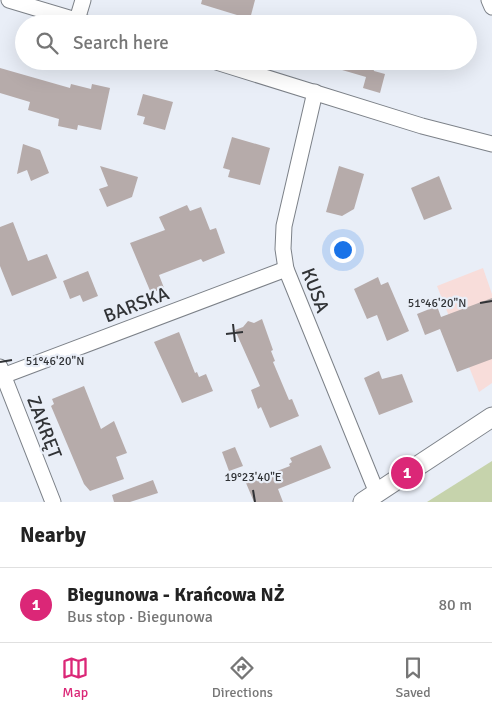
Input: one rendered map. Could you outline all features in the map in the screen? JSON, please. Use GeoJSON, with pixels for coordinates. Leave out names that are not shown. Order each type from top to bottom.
{"type":"FeatureCollection","features":[{"type":"Feature","properties":{"kind":"street"},"geometry":{"type":"LineString","coordinates":[[10,0],[60,15]]}},
{"type":"Feature","properties":{"kind":"street"},"geometry":{"type":"LineString","coordinates":[[83,0],[83,15]]}},
{"type":"Feature","properties":{"kind":"street"},"geometry":{"type":"LineString","coordinates":[[489,0],[492,7]]}},
{"type":"Feature","properties":{"kind":"street"},"geometry":{"type":"LineString","coordinates":[[243,70],[492,144]]}},
{"type":"Feature","properties":{"kind":"street","name":"KUSA"},"geometry":{"type":"LineString","coordinates":[[315,92],[284,226],[283,248],[286,268],[370,497]]}},
{"type":"Feature","properties":{"kind":"street","name":"BARSKA"},"geometry":{"type":"LineString","coordinates":[[1,373],[286,268]]}},
{"type":"Feature","properties":{"kind":"street","name":"ZAKRĘT"},"geometry":{"type":"LineString","coordinates":[[1,373],[53,502]]}},
{"type":"Feature","properties":{"kind":"street"},"geometry":{"type":"LineString","coordinates":[[370,497],[492,417]]}},
{"type":"Feature","properties":{"kind":"shaded area"},"geometry":{"type":"Polygon","coordinates":[[[483,268],[492,294],[492,383],[479,392],[437,286],[483,268]]]}},
{"type":"Feature","properties":{"kind":"green space"},"geometry":{"type":"Polygon","coordinates":[[[492,461],[492,502],[427,502],[492,461]]]}},
{"type":"Feature","properties":{"kind":"building"},"geometry":{"type":"Polygon","coordinates":[[[202,0],[255,0],[251,15],[237,15],[201,4],[202,0]]]}},
{"type":"Feature","properties":{"kind":"building"},"geometry":{"type":"Polygon","coordinates":[[[0,68],[70,88],[71,84],[91,89],[92,84],[110,88],[101,130],[78,125],[77,130],[58,126],[59,119],[28,110],[30,102],[0,93],[0,68]]]}},
{"type":"Feature","properties":{"kind":"building"},"geometry":{"type":"Polygon","coordinates":[[[342,70],[374,70],[385,74],[380,93],[363,88],[366,77],[342,70]]]}},
{"type":"Feature","properties":{"kind":"building"},"geometry":{"type":"Polygon","coordinates":[[[143,94],[173,102],[165,130],[143,124],[145,117],[137,115],[143,94]]]}},
{"type":"Feature","properties":{"kind":"building"},"geometry":{"type":"Polygon","coordinates":[[[232,137],[270,148],[260,185],[228,177],[230,170],[223,168],[232,137]]]}},
{"type":"Feature","properties":{"kind":"building"},"geometry":{"type":"Polygon","coordinates":[[[23,144],[40,150],[49,173],[31,181],[27,170],[17,174],[23,144]]]}},
{"type":"Feature","properties":{"kind":"building"},"geometry":{"type":"Polygon","coordinates":[[[100,166],[138,177],[132,197],[107,207],[99,189],[108,186],[100,166]]]}},
{"type":"Feature","properties":{"kind":"building"},"geometry":{"type":"Polygon","coordinates":[[[339,166],[364,174],[354,209],[342,216],[326,212],[339,166]]]}},
{"type":"Feature","properties":{"kind":"building"},"geometry":{"type":"Polygon","coordinates":[[[439,176],[452,209],[424,220],[411,188],[439,176]]]}},
{"type":"Feature","properties":{"kind":"building"},"geometry":{"type":"Polygon","coordinates":[[[187,205],[190,211],[201,207],[210,230],[216,228],[225,253],[203,262],[201,259],[159,275],[164,288],[151,293],[130,243],[165,230],[159,217],[187,205]]]}},
{"type":"Feature","properties":{"kind":"building"},"geometry":{"type":"Polygon","coordinates":[[[13,222],[28,261],[47,254],[57,278],[12,296],[0,266],[0,227],[13,222]]]}},
{"type":"Feature","properties":{"kind":"building"},"geometry":{"type":"Polygon","coordinates":[[[88,271],[98,296],[83,302],[80,295],[70,299],[63,281],[88,271]]]}},
{"type":"Feature","properties":{"kind":"building"},"geometry":{"type":"Polygon","coordinates":[[[378,277],[381,285],[388,282],[409,331],[387,341],[377,315],[367,319],[354,289],[378,277]]]}},
{"type":"Feature","properties":{"kind":"building"},"geometry":{"type":"Polygon","coordinates":[[[492,298],[492,359],[457,372],[440,329],[425,335],[417,314],[437,306],[441,317],[492,298]]]}},
{"type":"Feature","properties":{"kind":"building"},"geometry":{"type":"Polygon","coordinates":[[[262,319],[273,350],[271,351],[275,361],[273,362],[289,400],[292,399],[299,416],[270,428],[261,407],[258,409],[251,390],[260,386],[235,330],[243,327],[248,321],[254,323],[262,319]]]}},
{"type":"Feature","properties":{"kind":"building"},"geometry":{"type":"Polygon","coordinates":[[[179,332],[195,373],[197,372],[199,377],[206,374],[213,391],[182,403],[154,342],[179,332]]]}},
{"type":"Feature","properties":{"kind":"building"},"geometry":{"type":"Polygon","coordinates":[[[379,371],[382,379],[402,374],[413,402],[379,415],[364,378],[379,371]]]}},
{"type":"Feature","properties":{"kind":"building"},"geometry":{"type":"Polygon","coordinates":[[[84,386],[101,429],[114,421],[127,453],[116,457],[124,479],[90,491],[84,484],[51,406],[54,404],[52,399],[84,386]]]}},
{"type":"Feature","properties":{"kind":"building"},"geometry":{"type":"Polygon","coordinates":[[[321,445],[331,468],[278,489],[283,502],[254,502],[246,483],[290,466],[289,464],[292,462],[290,458],[321,445]]]}},
{"type":"Feature","properties":{"kind":"building"},"geometry":{"type":"Polygon","coordinates":[[[235,447],[243,466],[229,471],[222,452],[235,447]]]}},
{"type":"Feature","properties":{"kind":"building"},"geometry":{"type":"Polygon","coordinates":[[[153,480],[158,493],[130,502],[114,502],[112,495],[153,480]]]}},
{"type":"Feature","properties":{"kind":"place","name":"Biegunowa - Krańcowa NŻ"},"geometry":{"type":"Point","coordinates":[407,473]}}]}
